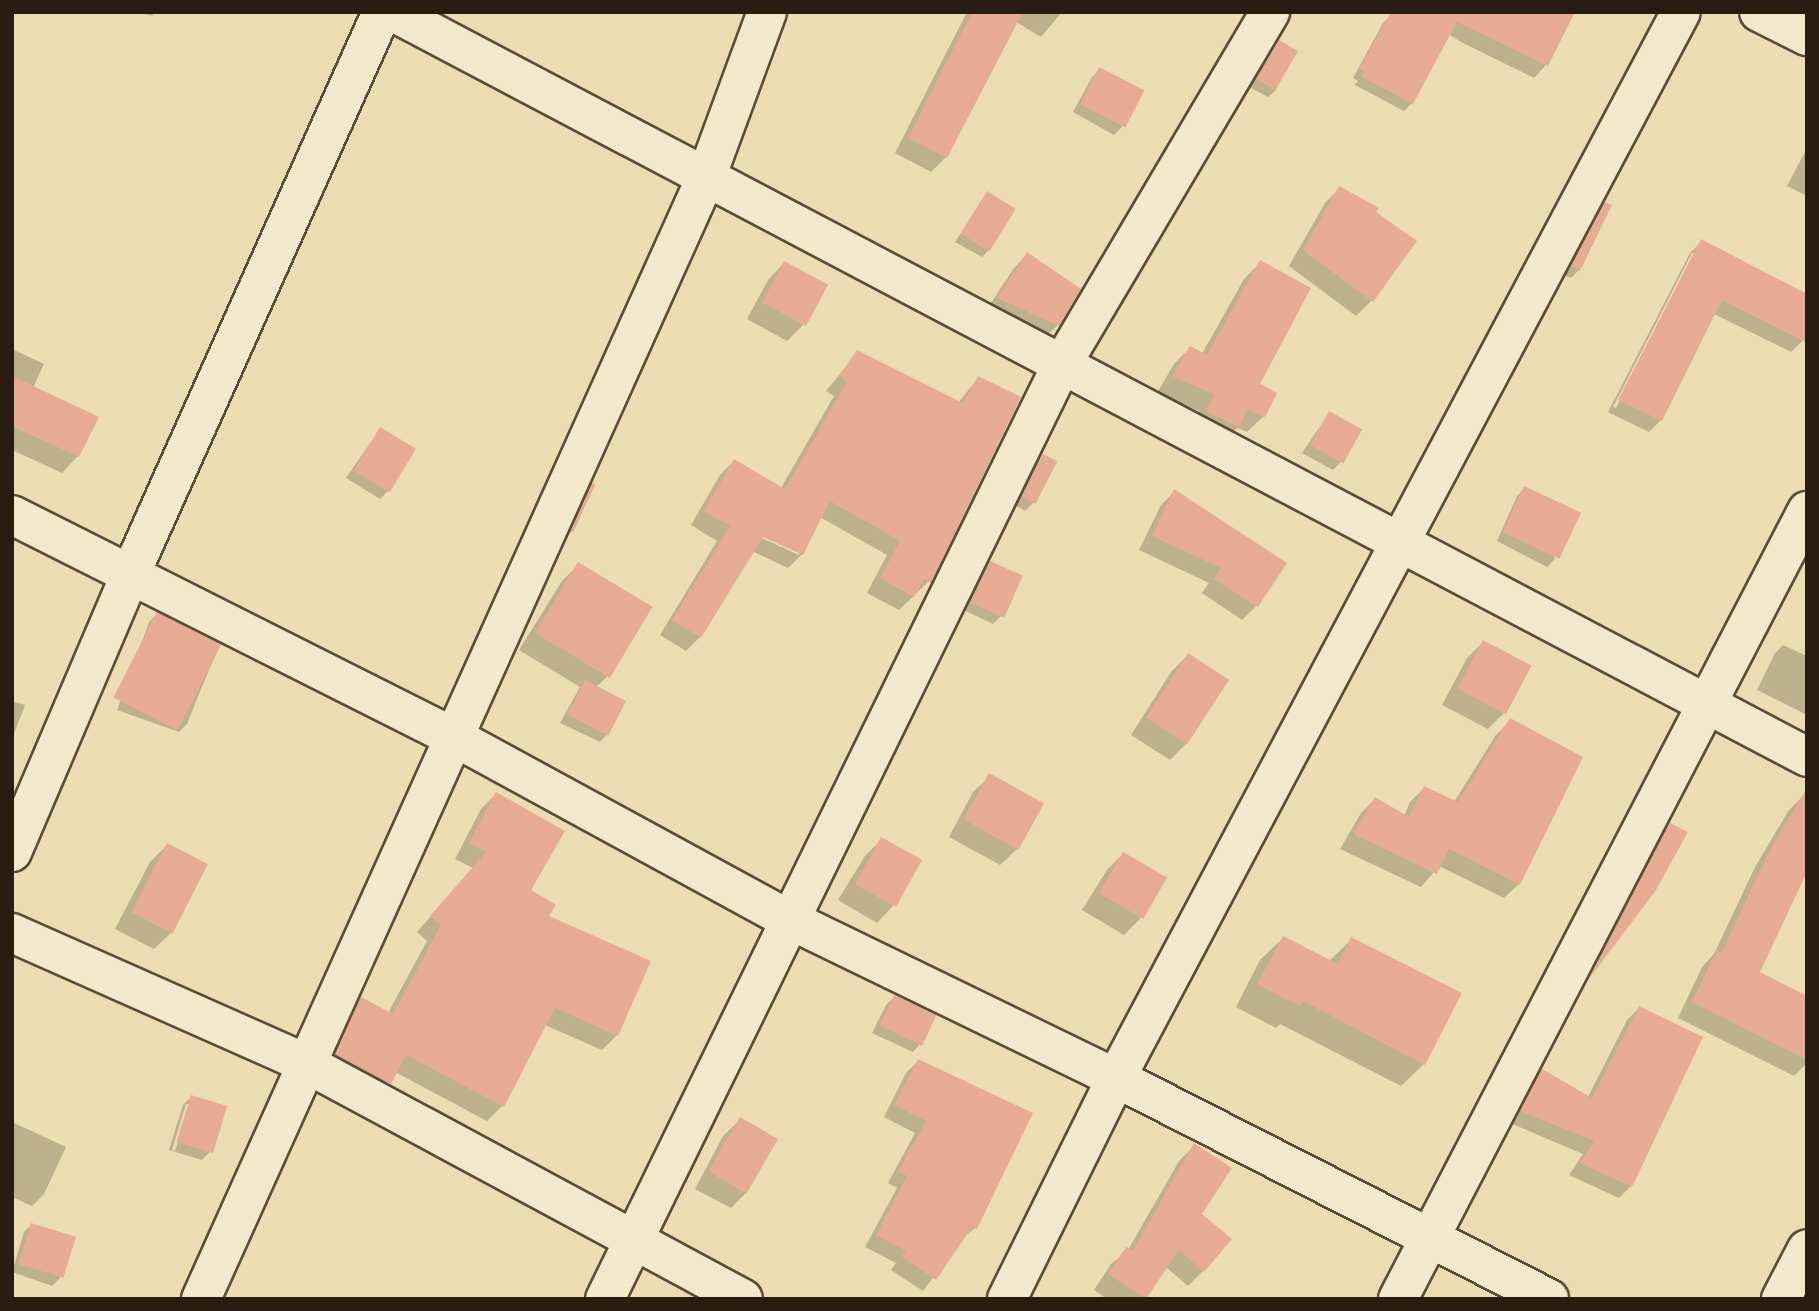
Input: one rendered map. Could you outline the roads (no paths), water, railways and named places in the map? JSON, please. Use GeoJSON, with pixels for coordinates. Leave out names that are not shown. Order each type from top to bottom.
{"type":"FeatureCollection","features":[{"type":"Feature","properties":{"kind":"street"},"geometry":{"type":"LineString","coordinates":[[12,852],[130,575],[382,12]]}},
{"type":"Feature","properties":{"kind":"street"},"geometry":{"type":"LineString","coordinates":[[393,12],[707,175],[1807,757]]}},
{"type":"Feature","properties":{"kind":"street"},"geometry":{"type":"LineString","coordinates":[[201,1299],[707,175],[767,12]]}},
{"type":"Feature","properties":{"kind":"street"},"geometry":{"type":"LineString","coordinates":[[604,1299],[1062,364],[1270,12]]}},
{"type":"Feature","properties":{"kind":"street"},"geometry":{"type":"LineString","coordinates":[[1007,1299],[1116,1078],[1681,12]]}},
{"type":"Feature","properties":{"kind":"street"},"geometry":{"type":"LineString","coordinates":[[1759,12],[1807,36]]}},
{"type":"Feature","properties":{"kind":"street"},"geometry":{"type":"LineString","coordinates":[[1398,1299],[1807,511]]}},
{"type":"Feature","properties":{"kind":"street"},"geometry":{"type":"LineString","coordinates":[[12,515],[454,737],[788,919],[1116,1078],[1549,1299]]}},
{"type":"Feature","properties":{"kind":"street"},"geometry":{"type":"LineString","coordinates":[[12,933],[307,1064],[743,1299]]}},
{"type":"Feature","properties":{"kind":"street"},"geometry":{"type":"LineString","coordinates":[[1781,1299],[1807,1249]]}}]}
